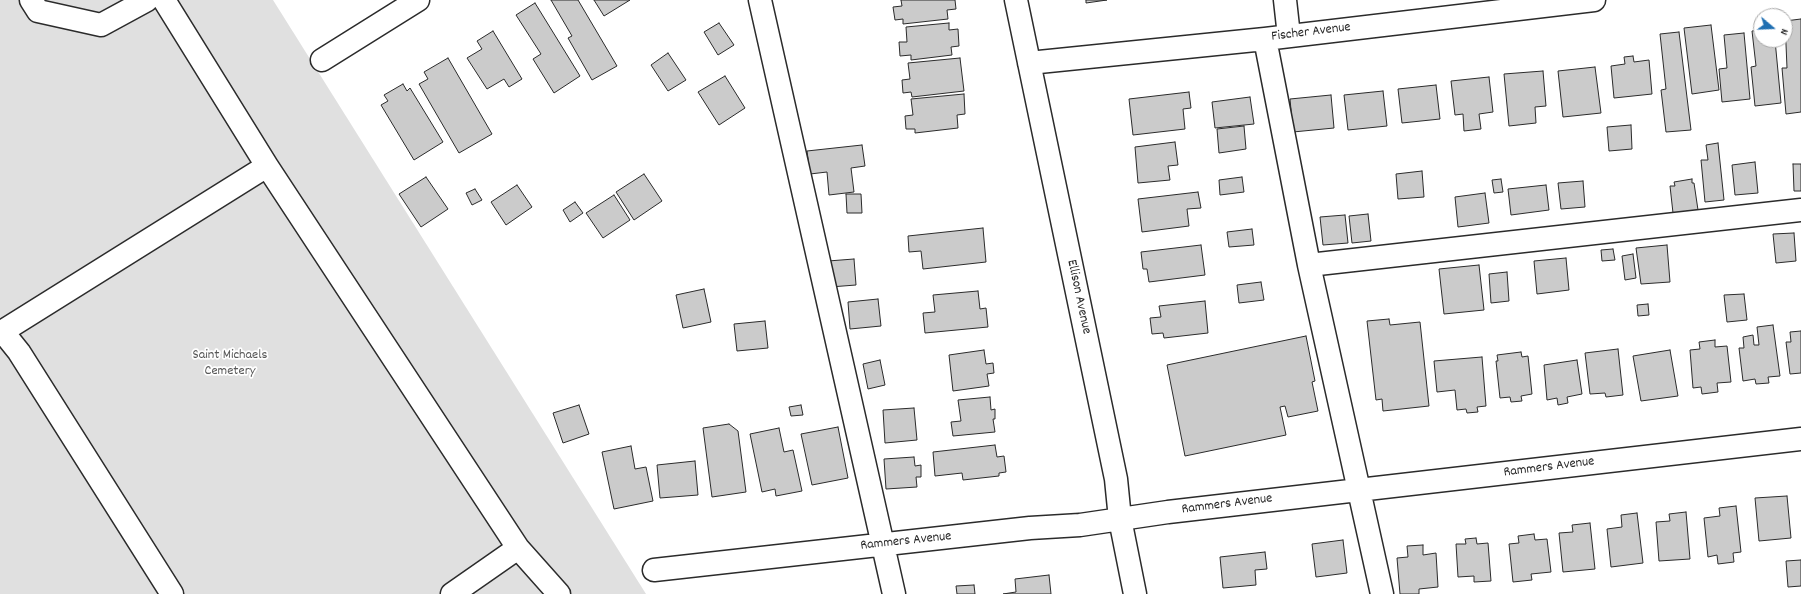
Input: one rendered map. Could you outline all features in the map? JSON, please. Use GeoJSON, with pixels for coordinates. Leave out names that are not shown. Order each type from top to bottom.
{"type":"FeatureCollection","features":[{"type":"Feature","properties":{"kind":"street"},"geometry":{"type":"LineString","coordinates":[[31,0],[38,11],[101,25],[147,0]]}},
{"type":"Feature","properties":{"kind":"street"},"geometry":{"type":"LineString","coordinates":[[164,0],[268,166],[518,548],[559,594]]}},
{"type":"Feature","properties":{"kind":"street"},"geometry":{"type":"LineString","coordinates":[[760,0],[894,594]]}},
{"type":"Feature","properties":{"kind":"street","name":"Ellison Avenue"},"geometry":{"type":"LineString","coordinates":[[1016,0],[1116,479],[1120,519],[1135,594]]}},
{"type":"Feature","properties":{"kind":"street"},"geometry":{"type":"LineString","coordinates":[[1285,0],[1288,36]]}},
{"type":"Feature","properties":{"kind":"street","name":"Fischer Avenue"},"geometry":{"type":"LineString","coordinates":[[1029,63],[1265,39],[1594,0]]}},
{"type":"Feature","properties":{"kind":"street"},"geometry":{"type":"LineString","coordinates":[[322,60],[405,3]]}},
{"type":"Feature","properties":{"kind":"street"},"geometry":{"type":"LineString","coordinates":[[1265,39],[1309,265],[1382,594]]}},
{"type":"Feature","properties":{"kind":"street"},"geometry":{"type":"LineString","coordinates":[[172,594],[20,352],[1,333],[268,166]]}},
{"type":"Feature","properties":{"kind":"street"},"geometry":{"type":"LineString","coordinates":[[1309,265],[1801,210]]}},
{"type":"Feature","properties":{"kind":"street","name":"Rammers Avenue"},"geometry":{"type":"LineString","coordinates":[[654,570],[1030,528],[1080,525],[1359,490],[1801,440]]}},
{"type":"Feature","properties":{"kind":"street"},"geometry":{"type":"LineString","coordinates":[[452,594],[518,548]]}},
{"type":"Feature","properties":{"kind":"green space","name":"Saint Michaels Cemetery"},"geometry":{"type":"Polygon","coordinates":[[[0,0],[273,0],[646,594],[0,594],[0,0]]]}},
{"type":"Feature","properties":{"kind":"building"},"geometry":{"type":"Polygon","coordinates":[[[551,0],[578,0],[617,66],[592,80],[568,38],[572,36],[551,0]]]}},
{"type":"Feature","properties":{"kind":"building"},"geometry":{"type":"Polygon","coordinates":[[[594,0],[630,0],[604,16],[594,0]]]}},
{"type":"Feature","properties":{"kind":"building"},"geometry":{"type":"Polygon","coordinates":[[[901,0],[955,0],[956,9],[947,10],[948,19],[903,24],[903,19],[895,20],[893,7],[902,6],[901,0]]]}},
{"type":"Feature","properties":{"kind":"building"},"geometry":{"type":"Polygon","coordinates":[[[1086,0],[1107,0],[1086,3],[1086,0]]]}},
{"type":"Feature","properties":{"kind":"building"},"geometry":{"type":"Polygon","coordinates":[[[535,3],[580,76],[554,93],[533,59],[541,54],[516,15],[535,3]]]}},
{"type":"Feature","properties":{"kind":"building"},"geometry":{"type":"Polygon","coordinates":[[[1801,19],[1801,112],[1786,114],[1782,68],[1787,68],[1786,48],[1793,48],[1793,20],[1801,19]]]}},
{"type":"Feature","properties":{"kind":"building"},"geometry":{"type":"Polygon","coordinates":[[[719,23],[734,45],[718,55],[704,32],[719,23]]]}},
{"type":"Feature","properties":{"kind":"building"},"geometry":{"type":"Polygon","coordinates":[[[949,23],[949,30],[958,29],[959,46],[951,47],[952,55],[911,60],[911,55],[900,56],[899,42],[907,42],[906,27],[949,23]]]}},
{"type":"Feature","properties":{"kind":"building"},"geometry":{"type":"Polygon","coordinates":[[[1711,25],[1719,90],[1692,94],[1684,28],[1711,25]]]}},
{"type":"Feature","properties":{"kind":"building"},"geometry":{"type":"Polygon","coordinates":[[[493,31],[522,79],[509,87],[504,79],[487,89],[467,58],[482,49],[477,41],[493,31]]]}},
{"type":"Feature","properties":{"kind":"building"},"geometry":{"type":"Polygon","coordinates":[[[1679,32],[1691,130],[1666,132],[1661,90],[1666,89],[1660,34],[1679,32]]]}},
{"type":"Feature","properties":{"kind":"building"},"geometry":{"type":"Polygon","coordinates":[[[1744,33],[1750,99],[1722,102],[1719,69],[1727,68],[1724,35],[1744,33]]]}},
{"type":"Feature","properties":{"kind":"building"},"geometry":{"type":"Polygon","coordinates":[[[1754,48],[1776,48],[1781,103],[1755,106],[1751,67],[1756,66],[1754,48]]]}},
{"type":"Feature","properties":{"kind":"building"},"geometry":{"type":"Polygon","coordinates":[[[668,53],[686,80],[668,91],[651,65],[668,53]]]}},
{"type":"Feature","properties":{"kind":"building"},"geometry":{"type":"Polygon","coordinates":[[[1633,56],[1634,62],[1649,60],[1652,94],[1614,98],[1611,66],[1625,64],[1624,57],[1633,56]]]}},
{"type":"Feature","properties":{"kind":"building"},"geometry":{"type":"Polygon","coordinates":[[[448,58],[492,134],[459,153],[419,84],[428,79],[424,72],[448,58]]]}},
{"type":"Feature","properties":{"kind":"building"},"geometry":{"type":"Polygon","coordinates":[[[960,58],[964,91],[912,97],[911,92],[903,93],[902,80],[910,79],[908,63],[960,58]]]}},
{"type":"Feature","properties":{"kind":"building"},"geometry":{"type":"Polygon","coordinates":[[[1595,67],[1601,113],[1563,117],[1558,71],[1595,67]]]}},
{"type":"Feature","properties":{"kind":"building"},"geometry":{"type":"Polygon","coordinates":[[[1543,71],[1546,106],[1535,107],[1536,123],[1509,126],[1504,74],[1543,71]]]}},
{"type":"Feature","properties":{"kind":"building"},"geometry":{"type":"Polygon","coordinates":[[[725,76],[745,108],[719,125],[698,92],[725,76]]]}},
{"type":"Feature","properties":{"kind":"building"},"geometry":{"type":"Polygon","coordinates":[[[1489,77],[1493,112],[1479,114],[1481,129],[1464,131],[1463,114],[1455,115],[1451,81],[1489,77]]]}},
{"type":"Feature","properties":{"kind":"building"},"geometry":{"type":"Polygon","coordinates":[[[403,84],[407,91],[410,88],[443,142],[414,160],[381,105],[388,101],[384,95],[403,84]]]}},
{"type":"Feature","properties":{"kind":"building"},"geometry":{"type":"Polygon","coordinates":[[[1436,85],[1440,119],[1402,123],[1398,89],[1436,85]]]}},
{"type":"Feature","properties":{"kind":"building"},"geometry":{"type":"Polygon","coordinates":[[[1383,91],[1387,126],[1348,130],[1344,95],[1383,91]]]}},
{"type":"Feature","properties":{"kind":"building"},"geometry":{"type":"Polygon","coordinates":[[[1189,92],[1191,108],[1183,109],[1185,129],[1133,135],[1129,99],[1189,92]]]}},
{"type":"Feature","properties":{"kind":"building"},"geometry":{"type":"Polygon","coordinates":[[[964,94],[965,114],[957,115],[958,128],[915,133],[915,129],[906,129],[905,116],[913,115],[911,99],[964,94]]]}},
{"type":"Feature","properties":{"kind":"building"},"geometry":{"type":"Polygon","coordinates":[[[1331,95],[1334,128],[1293,132],[1290,99],[1331,95]]]}},
{"type":"Feature","properties":{"kind":"building"},"geometry":{"type":"Polygon","coordinates":[[[1250,97],[1254,124],[1215,128],[1212,102],[1250,97]]]}},
{"type":"Feature","properties":{"kind":"building"},"geometry":{"type":"Polygon","coordinates":[[[1631,125],[1632,149],[1609,151],[1607,127],[1631,125]]]}},
{"type":"Feature","properties":{"kind":"building"},"geometry":{"type":"Polygon","coordinates":[[[1244,126],[1246,149],[1219,153],[1217,129],[1244,126]]]}},
{"type":"Feature","properties":{"kind":"building"},"geometry":{"type":"Polygon","coordinates":[[[1175,142],[1178,165],[1168,166],[1170,180],[1138,183],[1135,147],[1175,142]]]}},
{"type":"Feature","properties":{"kind":"building"},"geometry":{"type":"Polygon","coordinates":[[[1718,143],[1724,200],[1705,202],[1701,160],[1708,160],[1706,145],[1718,143]]]}},
{"type":"Feature","properties":{"kind":"building"},"geometry":{"type":"Polygon","coordinates":[[[862,145],[865,166],[851,168],[854,192],[829,195],[827,172],[810,174],[807,151],[862,145]]]}},
{"type":"Feature","properties":{"kind":"building"},"geometry":{"type":"Polygon","coordinates":[[[1755,162],[1758,193],[1735,195],[1732,165],[1755,162]]]}},
{"type":"Feature","properties":{"kind":"building"},"geometry":{"type":"Polygon","coordinates":[[[1793,164],[1801,164],[1801,191],[1794,191],[1793,164]]]}},
{"type":"Feature","properties":{"kind":"building"},"geometry":{"type":"Polygon","coordinates":[[[1422,171],[1424,197],[1398,199],[1396,174],[1422,171]]]}},
{"type":"Feature","properties":{"kind":"building"},"geometry":{"type":"Polygon","coordinates":[[[644,174],[662,201],[634,220],[616,192],[644,174]]]}},
{"type":"Feature","properties":{"kind":"building"},"geometry":{"type":"Polygon","coordinates":[[[426,177],[448,209],[421,227],[399,194],[426,177]]]}},
{"type":"Feature","properties":{"kind":"building"},"geometry":{"type":"Polygon","coordinates":[[[1242,177],[1244,192],[1220,195],[1219,180],[1242,177]]]}},
{"type":"Feature","properties":{"kind":"building"},"geometry":{"type":"Polygon","coordinates":[[[1501,179],[1503,192],[1494,193],[1492,180],[1501,179]]]}},
{"type":"Feature","properties":{"kind":"building"},"geometry":{"type":"Polygon","coordinates":[[[1692,179],[1692,183],[1694,183],[1698,210],[1673,213],[1670,186],[1675,186],[1674,182],[1692,179]]]}},
{"type":"Feature","properties":{"kind":"building"},"geometry":{"type":"Polygon","coordinates":[[[1583,181],[1585,207],[1561,209],[1558,183],[1583,181]]]}},
{"type":"Feature","properties":{"kind":"building"},"geometry":{"type":"Polygon","coordinates":[[[517,185],[532,207],[506,225],[491,202],[517,185]]]}},
{"type":"Feature","properties":{"kind":"building"},"geometry":{"type":"Polygon","coordinates":[[[1546,185],[1549,210],[1511,215],[1508,189],[1546,185]]]}},
{"type":"Feature","properties":{"kind":"building"},"geometry":{"type":"Polygon","coordinates":[[[475,189],[482,200],[472,205],[466,193],[475,189]]]}},
{"type":"Feature","properties":{"kind":"building"},"geometry":{"type":"Polygon","coordinates":[[[1198,192],[1201,208],[1187,209],[1189,226],[1142,232],[1138,199],[1198,192]]]}},
{"type":"Feature","properties":{"kind":"building"},"geometry":{"type":"Polygon","coordinates":[[[1485,193],[1489,223],[1458,227],[1455,197],[1485,193]]]}},
{"type":"Feature","properties":{"kind":"building"},"geometry":{"type":"Polygon","coordinates":[[[846,194],[861,194],[862,213],[847,213],[846,194]]]}},
{"type":"Feature","properties":{"kind":"building"},"geometry":{"type":"Polygon","coordinates":[[[614,195],[630,220],[603,238],[586,213],[614,195]]]}},
{"type":"Feature","properties":{"kind":"building"},"geometry":{"type":"Polygon","coordinates":[[[575,202],[583,213],[570,222],[563,210],[575,202]]]}},
{"type":"Feature","properties":{"kind":"building"},"geometry":{"type":"Polygon","coordinates":[[[1368,214],[1371,241],[1352,243],[1349,216],[1368,214]]]}},
{"type":"Feature","properties":{"kind":"building"},"geometry":{"type":"Polygon","coordinates":[[[1345,215],[1348,243],[1323,245],[1320,217],[1345,215]]]}},
{"type":"Feature","properties":{"kind":"building"},"geometry":{"type":"Polygon","coordinates":[[[983,228],[986,262],[923,269],[921,251],[909,252],[908,236],[983,228]]]}},
{"type":"Feature","properties":{"kind":"building"},"geometry":{"type":"Polygon","coordinates":[[[1252,229],[1254,245],[1229,247],[1227,232],[1252,229]]]}},
{"type":"Feature","properties":{"kind":"building"},"geometry":{"type":"Polygon","coordinates":[[[1794,233],[1796,261],[1776,263],[1773,234],[1794,233]]]}},
{"type":"Feature","properties":{"kind":"building"},"geometry":{"type":"Polygon","coordinates":[[[1201,245],[1205,275],[1149,282],[1147,269],[1143,269],[1141,252],[1201,245]]]}},
{"type":"Feature","properties":{"kind":"building"},"geometry":{"type":"Polygon","coordinates":[[[1667,245],[1670,282],[1641,284],[1636,248],[1667,245]]]}},
{"type":"Feature","properties":{"kind":"building"},"geometry":{"type":"Polygon","coordinates":[[[1613,249],[1615,260],[1602,261],[1601,250],[1613,249]]]}},
{"type":"Feature","properties":{"kind":"building"},"geometry":{"type":"Polygon","coordinates":[[[1633,254],[1636,278],[1625,280],[1622,256],[1633,254]]]}},
{"type":"Feature","properties":{"kind":"building"},"geometry":{"type":"Polygon","coordinates":[[[1566,258],[1569,290],[1537,294],[1534,261],[1566,258]]]}},
{"type":"Feature","properties":{"kind":"building"},"geometry":{"type":"Polygon","coordinates":[[[854,259],[856,285],[830,287],[828,261],[854,259]]]}},
{"type":"Feature","properties":{"kind":"building"},"geometry":{"type":"Polygon","coordinates":[[[1479,265],[1484,310],[1444,314],[1439,269],[1479,265]]]}},
{"type":"Feature","properties":{"kind":"building"},"geometry":{"type":"Polygon","coordinates":[[[1507,272],[1509,301],[1491,303],[1489,274],[1507,272]]]}},
{"type":"Feature","properties":{"kind":"building"},"geometry":{"type":"Polygon","coordinates":[[[1261,282],[1264,300],[1239,303],[1237,285],[1261,282]]]}},
{"type":"Feature","properties":{"kind":"building"},"geometry":{"type":"Polygon","coordinates":[[[704,289],[711,322],[683,328],[676,295],[704,289]]]}},
{"type":"Feature","properties":{"kind":"building"},"geometry":{"type":"Polygon","coordinates":[[[978,291],[980,309],[986,308],[988,327],[925,333],[923,313],[935,312],[933,295],[978,291]]]}},
{"type":"Feature","properties":{"kind":"building"},"geometry":{"type":"Polygon","coordinates":[[[1744,294],[1747,320],[1727,322],[1724,295],[1744,294]]]}},
{"type":"Feature","properties":{"kind":"building"},"geometry":{"type":"Polygon","coordinates":[[[878,299],[881,326],[850,329],[848,302],[878,299]]]}},
{"type":"Feature","properties":{"kind":"building"},"geometry":{"type":"Polygon","coordinates":[[[1205,301],[1208,333],[1164,338],[1163,333],[1152,334],[1150,318],[1161,317],[1159,306],[1205,301]]]}},
{"type":"Feature","properties":{"kind":"building"},"geometry":{"type":"Polygon","coordinates":[[[1648,304],[1649,315],[1638,316],[1637,305],[1648,304]]]}},
{"type":"Feature","properties":{"kind":"building"},"geometry":{"type":"Polygon","coordinates":[[[1389,319],[1390,325],[1420,322],[1429,406],[1383,411],[1382,399],[1376,400],[1367,321],[1389,319]]]}},
{"type":"Feature","properties":{"kind":"building"},"geometry":{"type":"Polygon","coordinates":[[[765,321],[768,348],[737,351],[734,324],[765,321]]]}},
{"type":"Feature","properties":{"kind":"building"},"geometry":{"type":"Polygon","coordinates":[[[1773,325],[1780,376],[1768,377],[1769,383],[1756,384],[1755,379],[1743,381],[1739,348],[1744,348],[1743,337],[1753,335],[1754,345],[1759,345],[1757,327],[1773,325]]]}},
{"type":"Feature","properties":{"kind":"building"},"geometry":{"type":"Polygon","coordinates":[[[1801,331],[1801,373],[1790,374],[1786,342],[1791,342],[1790,332],[1801,331]]]}},
{"type":"Feature","properties":{"kind":"building"},"geometry":{"type":"Polygon","coordinates":[[[1306,336],[1315,381],[1312,382],[1318,411],[1288,417],[1285,406],[1280,407],[1286,435],[1185,456],[1167,365],[1306,336]]]}},
{"type":"Feature","properties":{"kind":"building"},"geometry":{"type":"Polygon","coordinates":[[[1715,340],[1715,347],[1727,346],[1731,382],[1717,383],[1718,392],[1702,394],[1701,387],[1693,388],[1690,350],[1700,349],[1699,342],[1715,340]]]}},
{"type":"Feature","properties":{"kind":"building"},"geometry":{"type":"Polygon","coordinates":[[[1618,349],[1623,395],[1606,397],[1605,393],[1590,394],[1585,353],[1618,349]]]}},
{"type":"Feature","properties":{"kind":"building"},"geometry":{"type":"Polygon","coordinates":[[[984,350],[986,364],[993,363],[994,373],[987,374],[989,386],[953,391],[949,355],[984,350]]]}},
{"type":"Feature","properties":{"kind":"building"},"geometry":{"type":"Polygon","coordinates":[[[1670,350],[1678,396],[1641,401],[1633,356],[1670,350]]]}},
{"type":"Feature","properties":{"kind":"building"},"geometry":{"type":"Polygon","coordinates":[[[1521,352],[1522,357],[1528,356],[1532,394],[1521,396],[1522,401],[1511,402],[1510,397],[1500,398],[1496,361],[1498,361],[1497,355],[1521,352]]]}},
{"type":"Feature","properties":{"kind":"building"},"geometry":{"type":"Polygon","coordinates":[[[1482,357],[1486,406],[1477,407],[1478,412],[1467,413],[1466,409],[1457,410],[1455,390],[1437,392],[1434,361],[1482,357]]]}},
{"type":"Feature","properties":{"kind":"building"},"geometry":{"type":"Polygon","coordinates":[[[880,360],[885,385],[868,389],[863,364],[880,360]]]}},
{"type":"Feature","properties":{"kind":"building"},"geometry":{"type":"Polygon","coordinates":[[[1577,360],[1582,394],[1567,397],[1568,403],[1558,405],[1557,398],[1547,400],[1544,365],[1577,360]]]}},
{"type":"Feature","properties":{"kind":"building"},"geometry":{"type":"Polygon","coordinates":[[[990,397],[991,410],[995,409],[995,419],[993,419],[995,432],[953,436],[951,422],[961,421],[958,400],[990,397]]]}},
{"type":"Feature","properties":{"kind":"building"},"geometry":{"type":"Polygon","coordinates":[[[579,405],[589,434],[563,443],[553,413],[579,405]]]}},
{"type":"Feature","properties":{"kind":"building"},"geometry":{"type":"Polygon","coordinates":[[[801,405],[803,415],[791,416],[789,407],[801,405]]]}},
{"type":"Feature","properties":{"kind":"building"},"geometry":{"type":"Polygon","coordinates":[[[914,408],[917,440],[885,443],[883,410],[914,408]]]}},
{"type":"Feature","properties":{"kind":"building"},"geometry":{"type":"Polygon","coordinates":[[[729,424],[738,431],[746,492],[712,497],[703,428],[729,424]]]}},
{"type":"Feature","properties":{"kind":"building"},"geometry":{"type":"Polygon","coordinates":[[[838,427],[848,478],[812,485],[801,434],[838,427]]]}},
{"type":"Feature","properties":{"kind":"building"},"geometry":{"type":"Polygon","coordinates":[[[779,428],[784,452],[793,450],[802,491],[776,496],[775,489],[762,492],[750,434],[779,428]]]}},
{"type":"Feature","properties":{"kind":"building"},"geometry":{"type":"Polygon","coordinates":[[[995,445],[997,457],[1004,456],[1006,472],[999,473],[999,476],[963,480],[962,473],[935,476],[933,452],[995,445]]]}},
{"type":"Feature","properties":{"kind":"building"},"geometry":{"type":"Polygon","coordinates":[[[631,446],[635,469],[646,467],[653,501],[614,509],[602,452],[631,446]]]}},
{"type":"Feature","properties":{"kind":"building"},"geometry":{"type":"Polygon","coordinates":[[[914,457],[915,466],[921,465],[921,477],[916,477],[917,487],[886,489],[884,459],[914,457]]]}},
{"type":"Feature","properties":{"kind":"building"},"geometry":{"type":"Polygon","coordinates":[[[695,461],[698,495],[660,498],[657,465],[695,461]]]}},
{"type":"Feature","properties":{"kind":"building"},"geometry":{"type":"Polygon","coordinates":[[[1787,496],[1791,538],[1759,541],[1755,498],[1787,496]]]}},
{"type":"Feature","properties":{"kind":"building"},"geometry":{"type":"Polygon","coordinates":[[[1736,506],[1741,552],[1733,553],[1734,562],[1718,564],[1717,555],[1708,557],[1704,518],[1720,516],[1719,508],[1736,506]]]}},
{"type":"Feature","properties":{"kind":"building"},"geometry":{"type":"Polygon","coordinates":[[[1686,512],[1690,559],[1659,561],[1656,522],[1670,521],[1669,514],[1686,512]]]}},
{"type":"Feature","properties":{"kind":"building"},"geometry":{"type":"Polygon","coordinates":[[[1637,513],[1643,563],[1611,567],[1607,529],[1622,527],[1621,515],[1637,513]]]}},
{"type":"Feature","properties":{"kind":"building"},"geometry":{"type":"Polygon","coordinates":[[[1590,523],[1595,569],[1563,572],[1559,533],[1573,532],[1572,525],[1590,523]]]}},
{"type":"Feature","properties":{"kind":"building"},"geometry":{"type":"Polygon","coordinates":[[[1534,534],[1535,540],[1547,539],[1551,572],[1531,574],[1532,580],[1513,582],[1509,544],[1519,543],[1518,536],[1534,534]]]}},
{"type":"Feature","properties":{"kind":"building"},"geometry":{"type":"Polygon","coordinates":[[[1476,538],[1477,544],[1488,543],[1491,581],[1474,582],[1474,576],[1458,577],[1456,544],[1466,544],[1465,539],[1476,538]]]}},
{"type":"Feature","properties":{"kind":"building"},"geometry":{"type":"Polygon","coordinates":[[[1343,540],[1347,573],[1316,577],[1312,544],[1343,540]]]}},
{"type":"Feature","properties":{"kind":"building"},"geometry":{"type":"Polygon","coordinates":[[[1423,545],[1423,555],[1436,553],[1438,587],[1419,589],[1419,594],[1400,594],[1397,558],[1408,557],[1407,546],[1423,545]]]}},
{"type":"Feature","properties":{"kind":"building"},"geometry":{"type":"Polygon","coordinates":[[[1265,552],[1267,569],[1255,570],[1256,585],[1223,588],[1220,557],[1265,552]]]}},
{"type":"Feature","properties":{"kind":"building"},"geometry":{"type":"Polygon","coordinates":[[[1801,560],[1801,586],[1788,587],[1786,561],[1801,560]]]}},
{"type":"Feature","properties":{"kind":"building"},"geometry":{"type":"Polygon","coordinates":[[[1049,575],[1051,594],[1003,594],[1016,592],[1015,579],[1049,575]]]}},
{"type":"Feature","properties":{"kind":"building"},"geometry":{"type":"Polygon","coordinates":[[[974,585],[975,594],[957,594],[956,586],[974,585]]]}}]}
